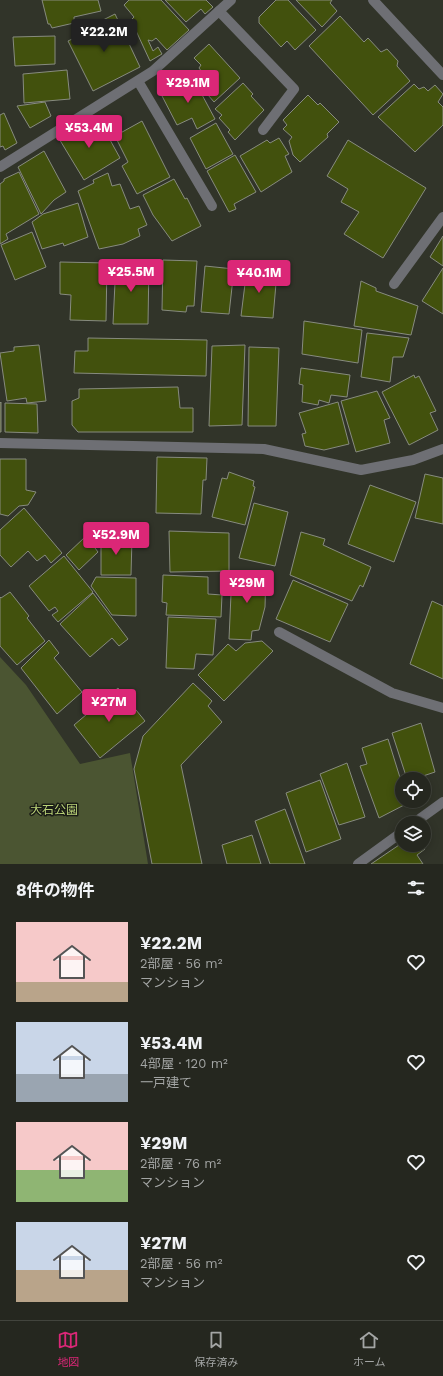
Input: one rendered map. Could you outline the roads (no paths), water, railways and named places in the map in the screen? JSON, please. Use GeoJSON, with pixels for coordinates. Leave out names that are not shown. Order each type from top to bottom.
{"type":"FeatureCollection","features":[{"type":"Feature","properties":{"kind":"street"},"geometry":{"type":"LineString","coordinates":[[0,167],[153,71],[231,0]]}},
{"type":"Feature","properties":{"kind":"street"},"geometry":{"type":"LineString","coordinates":[[374,0],[443,75]]}},
{"type":"Feature","properties":{"kind":"street"},"geometry":{"type":"LineString","coordinates":[[219,11],[294,90],[263,130]]}},
{"type":"Feature","properties":{"kind":"street"},"geometry":{"type":"LineString","coordinates":[[138,81],[212,206]]}},
{"type":"Feature","properties":{"kind":"street"},"geometry":{"type":"LineString","coordinates":[[394,284],[443,218]]}},
{"type":"Feature","properties":{"kind":"street"},"geometry":{"type":"LineString","coordinates":[[0,443],[264,448],[361,470],[413,460],[443,449]]}},
{"type":"Feature","properties":{"kind":"street"},"geometry":{"type":"LineString","coordinates":[[279,632],[392,693],[443,708]]}},
{"type":"Feature","properties":{"kind":"street"},"geometry":{"type":"LineString","coordinates":[[424,816],[443,802]]}},
{"type":"Feature","properties":{"kind":"street"},"geometry":{"type":"LineString","coordinates":[[358,864],[395,837]]}},
{"type":"Feature","properties":{"kind":"park label","name":"大石公園"},"geometry":{"type":"Point","coordinates":[54,810]}}]}
